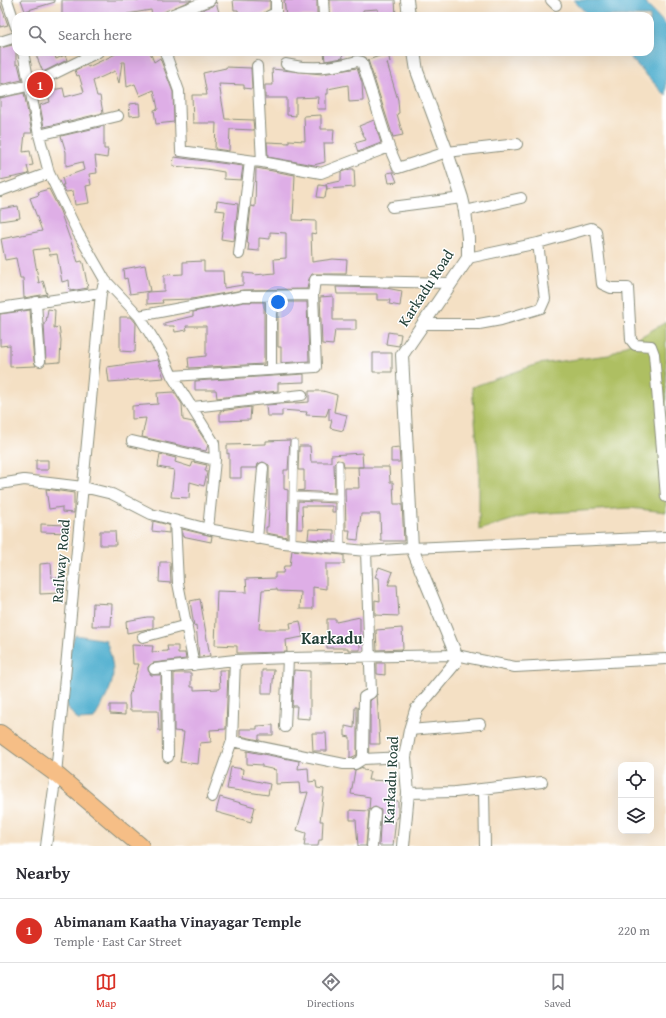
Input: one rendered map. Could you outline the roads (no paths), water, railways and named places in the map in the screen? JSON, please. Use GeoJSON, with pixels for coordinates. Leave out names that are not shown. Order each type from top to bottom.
{"type":"FeatureCollection","features":[{"type":"Feature","properties":{"kind":"highway"},"geometry":{"type":"LineString","coordinates":[[0,733],[56,774],[141,846]]}},
{"type":"Feature","properties":{"kind":"street"},"geometry":{"type":"LineString","coordinates":[[7,0],[12,15]]}},
{"type":"Feature","properties":{"kind":"street"},"geometry":{"type":"LineString","coordinates":[[178,12],[209,0]]}},
{"type":"Feature","properties":{"kind":"street"},"geometry":{"type":"LineString","coordinates":[[276,0],[276,12]]}},
{"type":"Feature","properties":{"kind":"street"},"geometry":{"type":"LineString","coordinates":[[323,0],[324,12]]}},
{"type":"Feature","properties":{"kind":"street"},"geometry":{"type":"LineString","coordinates":[[407,0],[408,12]]}},
{"type":"Feature","properties":{"kind":"street"},"geometry":{"type":"LineString","coordinates":[[0,42],[12,38]]}},
{"type":"Feature","properties":{"kind":"street"},"geometry":{"type":"LineString","coordinates":[[24,56],[39,135],[49,173],[78,233],[105,280],[139,316],[162,353],[172,376],[193,407],[214,443],[215,460],[208,529]]}},
{"type":"Feature","properties":{"kind":"street"},"geometry":{"type":"LineString","coordinates":[[0,92],[30,85],[90,56]]}},
{"type":"Feature","properties":{"kind":"street"},"geometry":{"type":"LineString","coordinates":[[166,56],[179,91],[181,151],[262,162],[321,174],[389,147]]}},
{"type":"Feature","properties":{"kind":"street","name":"Karkadu Road"},"geometry":{"type":"LineString","coordinates":[[403,846],[408,793],[405,757],[410,730],[416,710],[456,663],[456,656],[412,548],[402,355],[468,258],[465,211],[462,198],[447,152],[417,71],[415,56]]}},
{"type":"Feature","properties":{"kind":"street"},"geometry":{"type":"LineString","coordinates":[[286,64],[302,67],[325,68],[358,61],[362,62],[389,147],[398,168],[447,152],[517,144]]}},
{"type":"Feature","properties":{"kind":"street"},"geometry":{"type":"LineString","coordinates":[[257,66],[262,162]]}},
{"type":"Feature","properties":{"kind":"street"},"geometry":{"type":"LineString","coordinates":[[39,135],[118,116]]}},
{"type":"Feature","properties":{"kind":"street"},"geometry":{"type":"LineString","coordinates":[[239,254],[250,161]]}},
{"type":"Feature","properties":{"kind":"street"},"geometry":{"type":"LineString","coordinates":[[0,191],[49,173]]}},
{"type":"Feature","properties":{"kind":"street"},"geometry":{"type":"LineString","coordinates":[[392,207],[462,198]]}},
{"type":"Feature","properties":{"kind":"street"},"geometry":{"type":"LineString","coordinates":[[465,211],[522,198]]}},
{"type":"Feature","properties":{"kind":"street"},"geometry":{"type":"LineString","coordinates":[[468,258],[538,244],[594,229],[596,232],[602,284],[611,288],[628,288],[631,340],[635,345],[651,346],[654,354],[666,497]]}},
{"type":"Feature","properties":{"kind":"street"},"geometry":{"type":"LineString","coordinates":[[422,324],[479,324],[501,320],[541,308],[545,299],[538,244]]}},
{"type":"Feature","properties":{"kind":"street","name":"Railway Road"},"geometry":{"type":"LineString","coordinates":[[46,846],[56,774],[101,293],[105,280]]}},
{"type":"Feature","properties":{"kind":"street"},"geometry":{"type":"LineString","coordinates":[[172,376],[316,366],[313,295],[315,280],[450,283]]}},
{"type":"Feature","properties":{"kind":"street"},"geometry":{"type":"LineString","coordinates":[[0,308],[101,293]]}},
{"type":"Feature","properties":{"kind":"street"},"geometry":{"type":"LineString","coordinates":[[139,316],[243,296],[313,295]]}},
{"type":"Feature","properties":{"kind":"street"},"geometry":{"type":"LineString","coordinates":[[271,296],[271,368]]}},
{"type":"Feature","properties":{"kind":"street"},"geometry":{"type":"LineString","coordinates":[[36,302],[40,361]]}},
{"type":"Feature","properties":{"kind":"street"},"geometry":{"type":"LineString","coordinates":[[193,407],[302,395]]}},
{"type":"Feature","properties":{"kind":"street"},"geometry":{"type":"LineString","coordinates":[[132,441],[215,460]]}},
{"type":"Feature","properties":{"kind":"street"},"geometry":{"type":"LineString","coordinates":[[292,544],[294,443]]}},
{"type":"Feature","properties":{"kind":"street"},"geometry":{"type":"LineString","coordinates":[[339,464],[341,549]]}},
{"type":"Feature","properties":{"kind":"street"},"geometry":{"type":"LineString","coordinates":[[258,539],[263,468]]}},
{"type":"Feature","properties":{"kind":"street"},"geometry":{"type":"LineString","coordinates":[[0,484],[24,480],[83,487],[112,494],[151,514],[208,529],[292,544],[366,551],[666,536]]}},
{"type":"Feature","properties":{"kind":"street"},"geometry":{"type":"LineString","coordinates":[[293,496],[340,498]]}},
{"type":"Feature","properties":{"kind":"street"},"geometry":{"type":"LineString","coordinates":[[175,521],[178,583],[194,665]]}},
{"type":"Feature","properties":{"kind":"street"},"geometry":{"type":"LineString","coordinates":[[363,759],[364,697],[371,693],[366,551]]}},
{"type":"Feature","properties":{"kind":"street"},"geometry":{"type":"LineString","coordinates":[[143,638],[187,625]]}},
{"type":"Feature","properties":{"kind":"street"},"geometry":{"type":"LineString","coordinates":[[154,669],[235,660],[288,658],[456,656],[515,666],[666,659]]}},
{"type":"Feature","properties":{"kind":"street"},"geometry":{"type":"LineString","coordinates":[[286,727],[288,658]]}},
{"type":"Feature","properties":{"kind":"street"},"geometry":{"type":"LineString","coordinates":[[212,797],[232,741],[235,660]]}},
{"type":"Feature","properties":{"kind":"street"},"geometry":{"type":"LineString","coordinates":[[167,668],[168,757]]}},
{"type":"Feature","properties":{"kind":"street"},"geometry":{"type":"LineString","coordinates":[[410,730],[480,724]]}},
{"type":"Feature","properties":{"kind":"street"},"geometry":{"type":"LineString","coordinates":[[232,741],[344,764],[355,764],[363,759],[405,757]]}},
{"type":"Feature","properties":{"kind":"street"},"geometry":{"type":"LineString","coordinates":[[408,793],[454,792],[542,782]]}},
{"type":"Feature","properties":{"kind":"street"},"geometry":{"type":"LineString","coordinates":[[484,789],[485,846]]}},
{"type":"Feature","properties":{"kind":"street"},"geometry":{"type":"LineString","coordinates":[[372,846],[375,813]]}},
{"type":"Feature","properties":{"kind":"water"},"geometry":{"type":"Polygon","coordinates":[[[573,0],[642,0],[654,12],[585,12],[573,0]]]}},
{"type":"Feature","properties":{"kind":"water"},"geometry":{"type":"Polygon","coordinates":[[[654,12],[666,25],[666,96],[629,56],[654,56],[654,12]]]}},
{"type":"Feature","properties":{"kind":"water"},"geometry":{"type":"Polygon","coordinates":[[[75,635],[106,640],[110,653],[113,673],[112,681],[106,698],[94,719],[78,720],[68,708],[65,680],[75,635]]]}},
{"type":"Feature","properties":{"kind":"place","name":"Abimanam Kaatha Vinayagar Temple"},"geometry":{"type":"Point","coordinates":[40,85]}},
{"type":"Feature","properties":{"kind":"district","name":"Karkadu"},"geometry":{"type":"Point","coordinates":[332,638]}}]}
